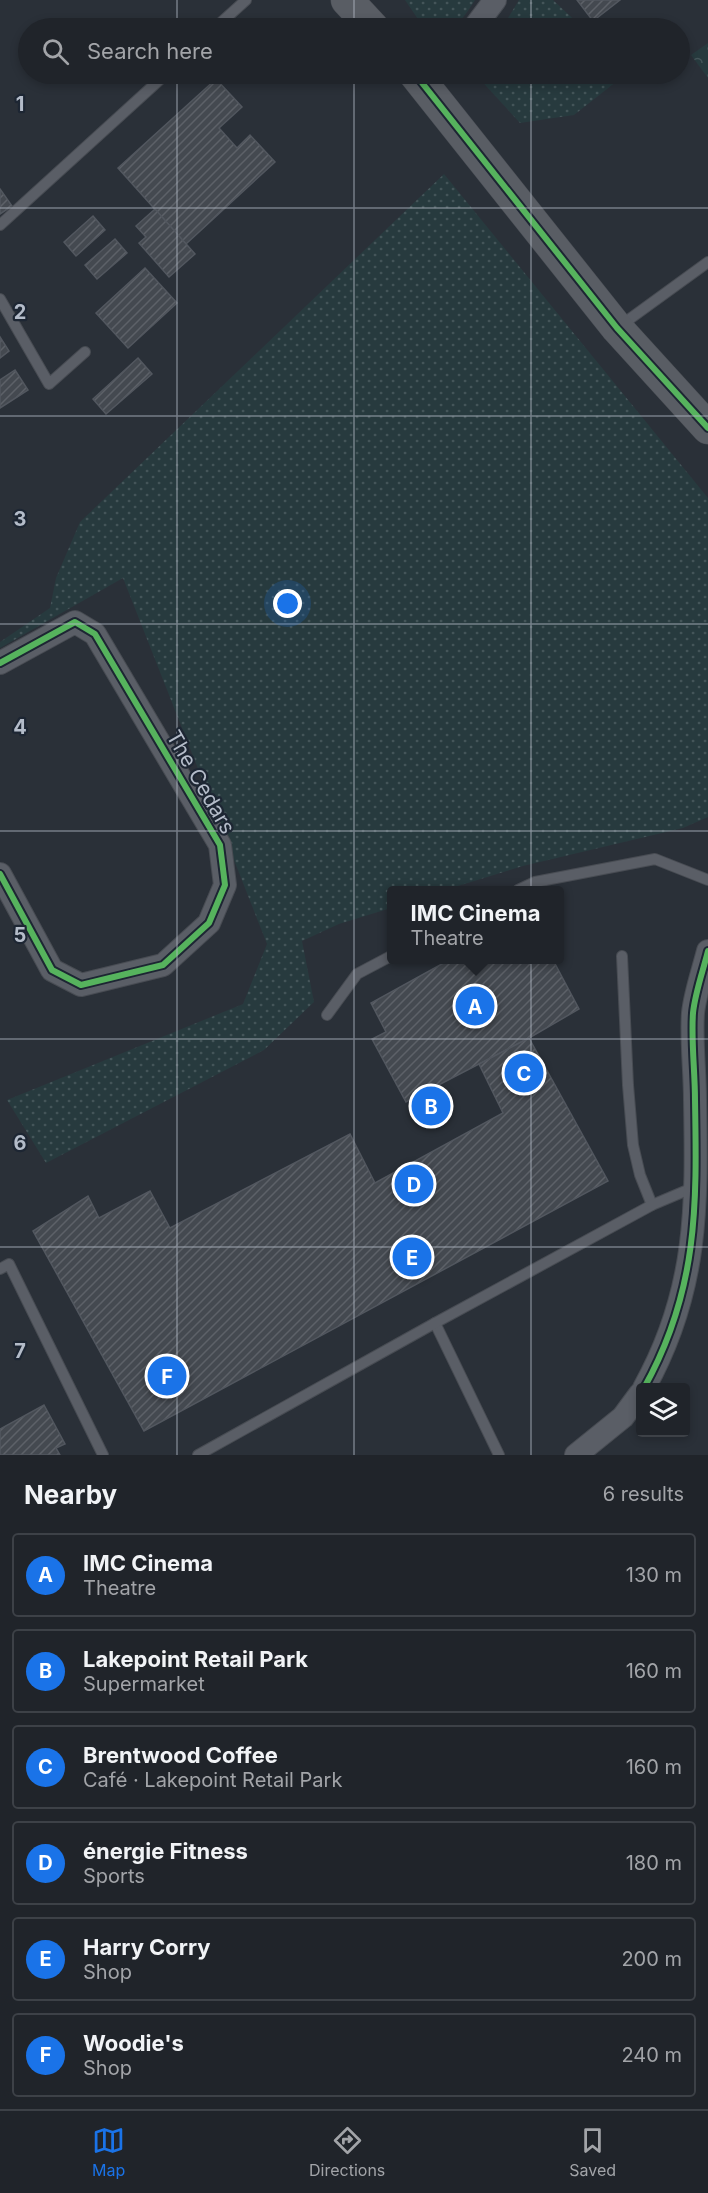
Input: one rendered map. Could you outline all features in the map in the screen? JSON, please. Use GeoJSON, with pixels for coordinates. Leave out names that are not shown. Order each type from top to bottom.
{"type":"FeatureCollection","features":[{"type":"Feature","properties":{"kind":"street"},"geometry":{"type":"LineString","coordinates":[[347,0],[364,18]]}},
{"type":"Feature","properties":{"kind":"street"},"geometry":{"type":"LineString","coordinates":[[482,18],[495,0]]}},
{"type":"Feature","properties":{"kind":"street"},"geometry":{"type":"LineString","coordinates":[[429,84],[617,328],[708,428]]}},
{"type":"Feature","properties":{"kind":"street","name":"The Cedars"},"geometry":{"type":"LineString","coordinates":[[0,663],[75,622],[95,634],[220,845],[225,885],[209,923],[164,965],[81,985],[52,970],[0,874]]}},
{"type":"Feature","properties":{"kind":"street"},"geometry":{"type":"LineString","coordinates":[[647,1383],[658,1363],[680,1307],[694,1227],[697,1186],[693,1013],[708,951]]}},
{"type":"Feature","properties":{"kind":"street"},"geometry":{"type":"LineString","coordinates":[[576,1455],[623,1417],[636,1399]]}},
{"type":"Feature","properties":{"kind":"lane"},"geometry":{"type":"LineString","coordinates":[[226,18],[246,0]]}},
{"type":"Feature","properties":{"kind":"lane"},"geometry":{"type":"LineString","coordinates":[[0,225],[155,84]]}},
{"type":"Feature","properties":{"kind":"lane"},"geometry":{"type":"LineString","coordinates":[[617,328],[708,262]]}},
{"type":"Feature","properties":{"kind":"lane"},"geometry":{"type":"LineString","coordinates":[[0,299],[49,384],[85,352]]}},
{"type":"Feature","properties":{"kind":"lane"},"geometry":{"type":"LineString","coordinates":[[527,886],[535,882],[655,859],[708,880]]}},
{"type":"Feature","properties":{"kind":"lane"},"geometry":{"type":"LineString","coordinates":[[622,956],[633,1145],[640,1175],[652,1205]]}},
{"type":"Feature","properties":{"kind":"lane"},"geometry":{"type":"LineString","coordinates":[[327,1015],[357,974],[387,958]]}},
{"type":"Feature","properties":{"kind":"lane"},"geometry":{"type":"LineString","coordinates":[[198,1455],[652,1205],[697,1186]]}},
{"type":"Feature","properties":{"kind":"lane"},"geometry":{"type":"LineString","coordinates":[[0,1269],[9,1264],[104,1455]]}},
{"type":"Feature","properties":{"kind":"lane"},"geometry":{"type":"LineString","coordinates":[[435,1323],[499,1455]]}},
{"type":"Feature","properties":{"kind":"green space"},"geometry":{"type":"Polygon","coordinates":[[[405,0],[475,0],[462,18],[417,18],[405,0]]]}},
{"type":"Feature","properties":{"kind":"green space"},"geometry":{"type":"Polygon","coordinates":[[[519,0],[553,0],[572,18],[508,18],[519,0]]]}},
{"type":"Feature","properties":{"kind":"green space"},"geometry":{"type":"Polygon","coordinates":[[[708,43],[708,78],[691,55],[708,43]]]}},
{"type":"Feature","properties":{"kind":"green space"},"geometry":{"type":"Polygon","coordinates":[[[484,84],[613,84],[574,115],[520,123],[484,84]]]}},
{"type":"Feature","properties":{"kind":"green space"},"geometry":{"type":"Polygon","coordinates":[[[444,174],[708,498],[708,817],[683,828],[523,866],[458,886],[387,886],[387,909],[339,924],[302,941],[314,1002],[264,1050],[46,1163],[7,1100],[243,1004],[267,944],[123,578],[0,648],[0,642],[50,608],[56,578],[80,522],[444,174]]]}},
{"type":"Feature","properties":{"kind":"building"},"geometry":{"type":"Polygon","coordinates":[[[577,0],[620,0],[597,18],[591,18],[577,0]]]}},
{"type":"Feature","properties":{"kind":"building"},"geometry":{"type":"Polygon","coordinates":[[[210,84],[221,84],[242,107],[219,128],[237,148],[250,135],[275,162],[186,244],[118,168],[210,84]]]}},
{"type":"Feature","properties":{"kind":"building"},"geometry":{"type":"Polygon","coordinates":[[[0,189],[12,206],[0,214],[0,189]]]}},
{"type":"Feature","properties":{"kind":"building"},"geometry":{"type":"Polygon","coordinates":[[[155,209],[195,254],[169,277],[139,243],[146,237],[136,226],[155,209]]]}},
{"type":"Feature","properties":{"kind":"building"},"geometry":{"type":"Polygon","coordinates":[[[93,216],[105,230],[76,256],[64,242],[93,216]]]}},
{"type":"Feature","properties":{"kind":"building"},"geometry":{"type":"Polygon","coordinates":[[[115,239],[127,253],[97,279],[85,265],[115,239]]]}},
{"type":"Feature","properties":{"kind":"building"},"geometry":{"type":"Polygon","coordinates":[[[145,268],[177,303],[128,348],[96,313],[145,268]]]}},
{"type":"Feature","properties":{"kind":"building"},"geometry":{"type":"Polygon","coordinates":[[[0,337],[9,351],[0,358],[0,337]]]}},
{"type":"Feature","properties":{"kind":"building"},"geometry":{"type":"Polygon","coordinates":[[[138,358],[152,374],[106,414],[93,399],[138,358]]]}},
{"type":"Feature","properties":{"kind":"building"},"geometry":{"type":"Polygon","coordinates":[[[15,370],[28,390],[0,408],[0,380],[15,370]]]}},
{"type":"Feature","properties":{"kind":"building"},"geometry":{"type":"Polygon","coordinates":[[[442,964],[555,964],[579,1009],[529,1038],[406,1102],[372,1039],[386,1032],[371,1003],[442,964]]]}},
{"type":"Feature","properties":{"kind":"building"},"geometry":{"type":"Polygon","coordinates":[[[529,1038],[608,1181],[144,1431],[33,1231],[88,1196],[99,1218],[150,1191],[170,1228],[350,1134],[375,1183],[503,1113],[479,1064],[529,1038]]]}},
{"type":"Feature","properties":{"kind":"building"},"geometry":{"type":"Polygon","coordinates":[[[44,1405],[65,1444],[56,1448],[60,1455],[0,1455],[0,1429],[44,1405]]]}},
{"type":"Feature","properties":{"kind":"cycle path"},"geometry":{"type":"LineString","coordinates":[[423,84],[617,328],[708,428]]}},
{"type":"Feature","properties":{"kind":"cycle path"},"geometry":{"type":"LineString","coordinates":[[0,663],[75,622],[95,634],[220,845],[225,885],[209,923],[163,965],[81,985],[52,970],[0,874]]}},
{"type":"Feature","properties":{"kind":"cycle path"},"geometry":{"type":"LineString","coordinates":[[646,1383],[662,1352],[675,1317],[690,1247],[695,1176],[693,1013],[708,951]]}},
{"type":"Feature","properties":{"kind":"place","name":"IMC Cinema"},"geometry":{"type":"Point","coordinates":[475,1006]}},
{"type":"Feature","properties":{"kind":"place","name":"Brentwood Coffee"},"geometry":{"type":"Point","coordinates":[524,1073]}},
{"type":"Feature","properties":{"kind":"place","name":"Lakepoint Retail Park"},"geometry":{"type":"Point","coordinates":[431,1106]}},
{"type":"Feature","properties":{"kind":"place","name":"énergie Fitness"},"geometry":{"type":"Point","coordinates":[414,1184]}},
{"type":"Feature","properties":{"kind":"place","name":"Harry Corry"},"geometry":{"type":"Point","coordinates":[412,1257]}},
{"type":"Feature","properties":{"kind":"place","name":"Woodie's"},"geometry":{"type":"Point","coordinates":[167,1376]}}]}
